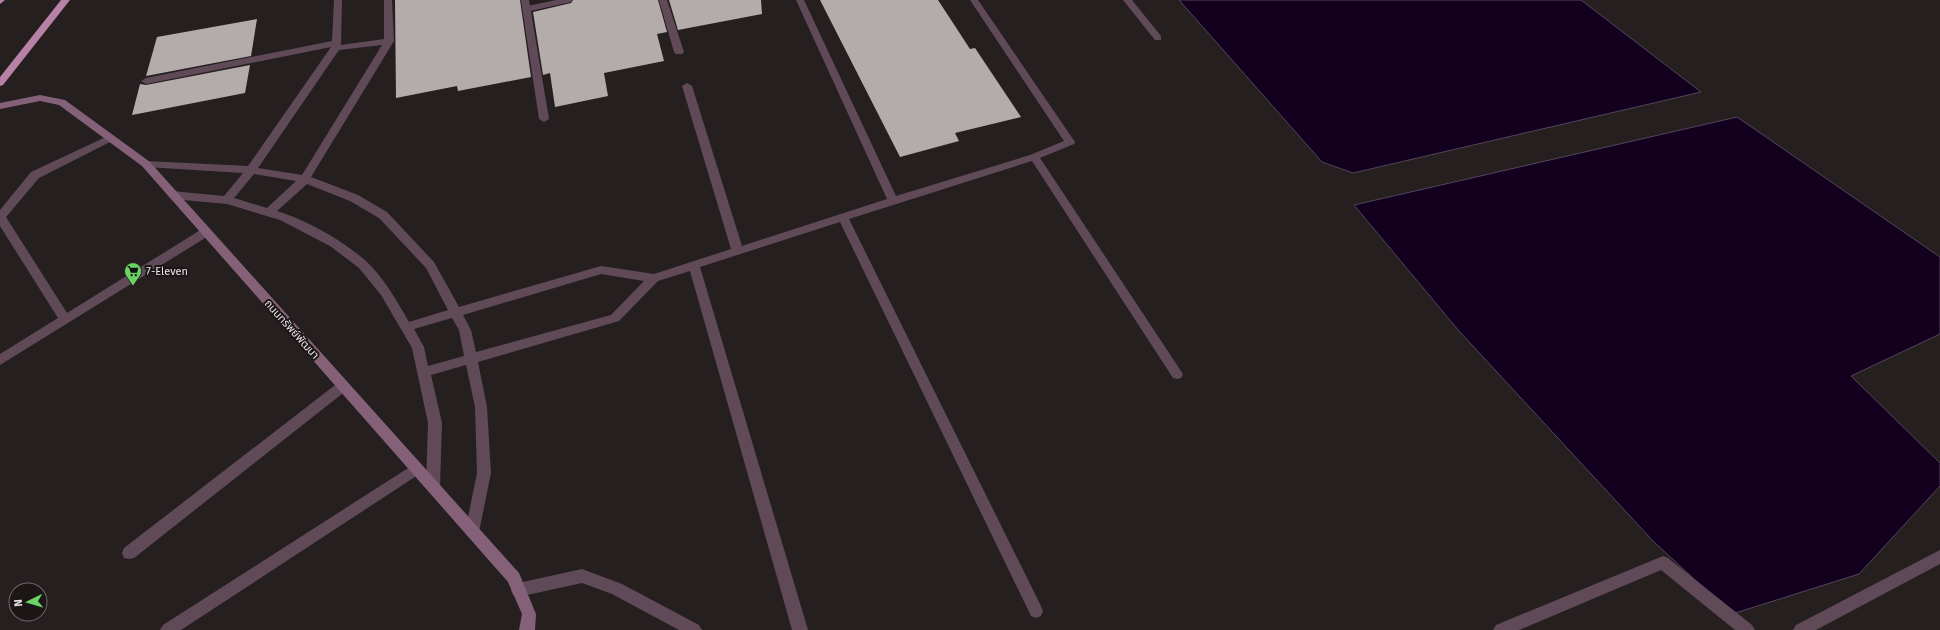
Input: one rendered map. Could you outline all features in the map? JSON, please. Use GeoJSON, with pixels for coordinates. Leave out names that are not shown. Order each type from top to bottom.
{"type":"FeatureCollection","features":[{"type":"Feature","properties":{"kind":"highway"},"geometry":{"type":"LineString","coordinates":[[0,83],[66,0]]}},
{"type":"Feature","properties":{"kind":"street"},"geometry":{"type":"LineString","coordinates":[[227,200],[251,170],[336,45],[338,0]]}},
{"type":"Feature","properties":{"kind":"street"},"geometry":{"type":"LineString","coordinates":[[269,212],[305,179],[390,41],[388,0]]}},
{"type":"Feature","properties":{"kind":"street"},"geometry":{"type":"LineString","coordinates":[[544,119],[525,5],[568,0]]}},
{"type":"Feature","properties":{"kind":"street"},"geometry":{"type":"LineString","coordinates":[[663,0],[679,52]]}},
{"type":"Feature","properties":{"kind":"street"},"geometry":{"type":"LineString","coordinates":[[800,0],[893,201]]}},
{"type":"Feature","properties":{"kind":"street"},"geometry":{"type":"LineString","coordinates":[[406,327],[454,311],[601,270],[654,278],[1034,157],[1070,142],[974,0]]}},
{"type":"Feature","properties":{"kind":"street"},"geometry":{"type":"LineString","coordinates":[[1127,0],[1158,38]]}},
{"type":"Feature","properties":{"kind":"street"},"geometry":{"type":"LineString","coordinates":[[146,81],[336,45],[390,41]]}},
{"type":"Feature","properties":{"kind":"street"},"geometry":{"type":"LineString","coordinates":[[687,86],[738,252]]}},
{"type":"Feature","properties":{"kind":"street","name":"ถนนทรัพย์พัฒนา"},"geometry":{"type":"LineString","coordinates":[[0,106],[40,98],[62,102],[146,164],[514,578],[529,614],[527,630]]}},
{"type":"Feature","properties":{"kind":"street"},"geometry":{"type":"LineString","coordinates":[[65,320],[0,217],[35,175],[110,138]]}},
{"type":"Feature","properties":{"kind":"street"},"geometry":{"type":"LineString","coordinates":[[1034,157],[1177,374]]}},
{"type":"Feature","properties":{"kind":"street"},"geometry":{"type":"LineString","coordinates":[[146,164],[251,170],[305,179],[354,198],[383,215],[430,265],[465,330],[481,407],[484,473],[472,532]]}},
{"type":"Feature","properties":{"kind":"street"},"geometry":{"type":"LineString","coordinates":[[172,195],[227,200],[284,217],[334,242],[363,265],[385,292],[418,347],[436,423],[433,487]]}},
{"type":"Feature","properties":{"kind":"street"},"geometry":{"type":"LineString","coordinates":[[843,218],[1036,611]]}},
{"type":"Feature","properties":{"kind":"street"},"geometry":{"type":"LineString","coordinates":[[0,360],[206,232]]}},
{"type":"Feature","properties":{"kind":"street"},"geometry":{"type":"LineString","coordinates":[[694,266],[800,630]]}},
{"type":"Feature","properties":{"kind":"street"},"geometry":{"type":"LineString","coordinates":[[424,372],[615,318],[654,278]]}},
{"type":"Feature","properties":{"kind":"street"},"geometry":{"type":"LineString","coordinates":[[129,553],[343,386]]}},
{"type":"Feature","properties":{"kind":"street"},"geometry":{"type":"LineString","coordinates":[[168,630],[416,469]]}},
{"type":"Feature","properties":{"kind":"street"},"geometry":{"type":"LineString","coordinates":[[1801,630],[1940,557]]}},
{"type":"Feature","properties":{"kind":"street"},"geometry":{"type":"LineString","coordinates":[[1501,630],[1663,563],[1747,630]]}},
{"type":"Feature","properties":{"kind":"street"},"geometry":{"type":"LineString","coordinates":[[518,590],[582,576],[617,589],[694,630]]}},
{"type":"Feature","properties":{"kind":"shaded area"},"geometry":{"type":"Polygon","coordinates":[[[1179,0],[1581,0],[1701,92],[1353,173],[1322,162],[1179,0]]]}},
{"type":"Feature","properties":{"kind":"shaded area"},"geometry":{"type":"Polygon","coordinates":[[[1737,117],[1940,257],[1940,334],[1851,376],[1940,463],[1940,486],[1859,574],[1732,614],[1653,541],[1459,331],[1354,205],[1737,117]]]}},
{"type":"Feature","properties":{"kind":"building"},"geometry":{"type":"Polygon","coordinates":[[[395,0],[520,0],[531,77],[458,91],[457,86],[396,98],[395,0]]]}},
{"type":"Feature","properties":{"kind":"building"},"geometry":{"type":"Polygon","coordinates":[[[573,0],[658,0],[667,32],[657,34],[664,61],[604,73],[608,96],[555,107],[550,73],[543,75],[533,12],[571,3],[573,0]]]}},
{"type":"Feature","properties":{"kind":"building"},"geometry":{"type":"Polygon","coordinates":[[[669,0],[761,0],[762,14],[678,30],[669,0]]]}},
{"type":"Feature","properties":{"kind":"building"},"geometry":{"type":"Polygon","coordinates":[[[820,0],[938,0],[970,49],[975,48],[1021,117],[955,133],[959,141],[900,157],[820,0]]]}},
{"type":"Feature","properties":{"kind":"building"},"geometry":{"type":"Polygon","coordinates":[[[257,19],[251,56],[146,76],[157,37],[257,19]]]}},
{"type":"Feature","properties":{"kind":"building"},"geometry":{"type":"Polygon","coordinates":[[[250,65],[245,93],[132,115],[140,84],[146,85],[250,65]]]}},
{"type":"Feature","properties":{"kind":"place","name":"7-Eleven"},"geometry":{"type":"Point","coordinates":[133,286]}}]}
